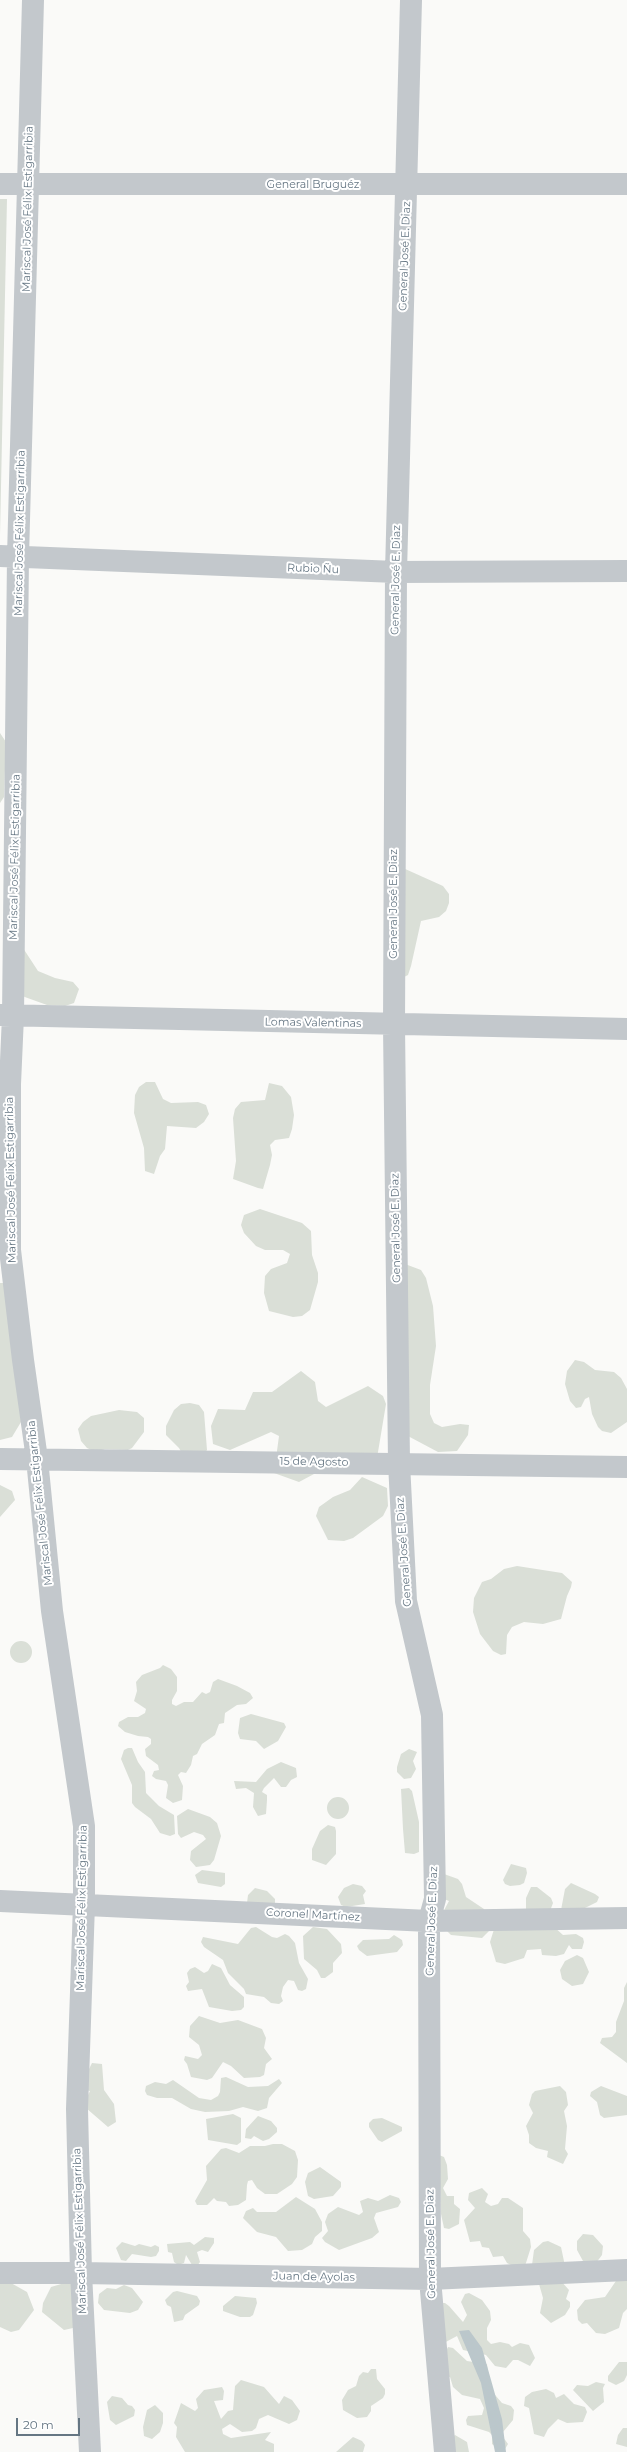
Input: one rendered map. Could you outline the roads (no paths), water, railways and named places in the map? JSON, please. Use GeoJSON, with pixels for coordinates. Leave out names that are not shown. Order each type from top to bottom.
{"type":"FeatureCollection","features":[{"type":"Feature","properties":{"kind":"street","name":"Mariscal José Félix Estigarribia"},"geometry":{"type":"LineString","coordinates":[[33,0],[29,184],[9,556],[7,1016],[10,1084],[10,1250],[23,1360],[37,1459],[52,1611],[84,1826],[84,1904],[77,2109],[81,2273],[90,2452]]}},
{"type":"Feature","properties":{"kind":"street","name":"General José E. Diaz"},"geometry":{"type":"LineString","coordinates":[[411,0],[396,572],[394,1025],[399,1463],[406,1602],[432,1715],[434,1899],[429,1921],[430,2279],[445,2452]]}},
{"type":"Feature","properties":{"kind":"street","name":"General Bruguéz"},"geometry":{"type":"LineString","coordinates":[[0,184],[407,186],[627,184]]}},
{"type":"Feature","properties":{"kind":"street","name":"Rubio Ñu"},"geometry":{"type":"LineString","coordinates":[[9,556],[396,572],[627,571]]}},
{"type":"Feature","properties":{"kind":"street","name":"Lomas Valentinas"},"geometry":{"type":"LineString","coordinates":[[7,1016],[627,1029]]}},
{"type":"Feature","properties":{"kind":"street","name":"15 de Agosto"},"geometry":{"type":"LineString","coordinates":[[0,1458],[627,1467]]}},
{"type":"Feature","properties":{"kind":"street","name":"Coronel Martínez"},"geometry":{"type":"LineString","coordinates":[[0,1901],[429,1921],[627,1918]]}},
{"type":"Feature","properties":{"kind":"street","name":"Juan de Ayolas"},"geometry":{"type":"LineString","coordinates":[[0,2274],[81,2273],[430,2279],[627,2270]]}}]}
